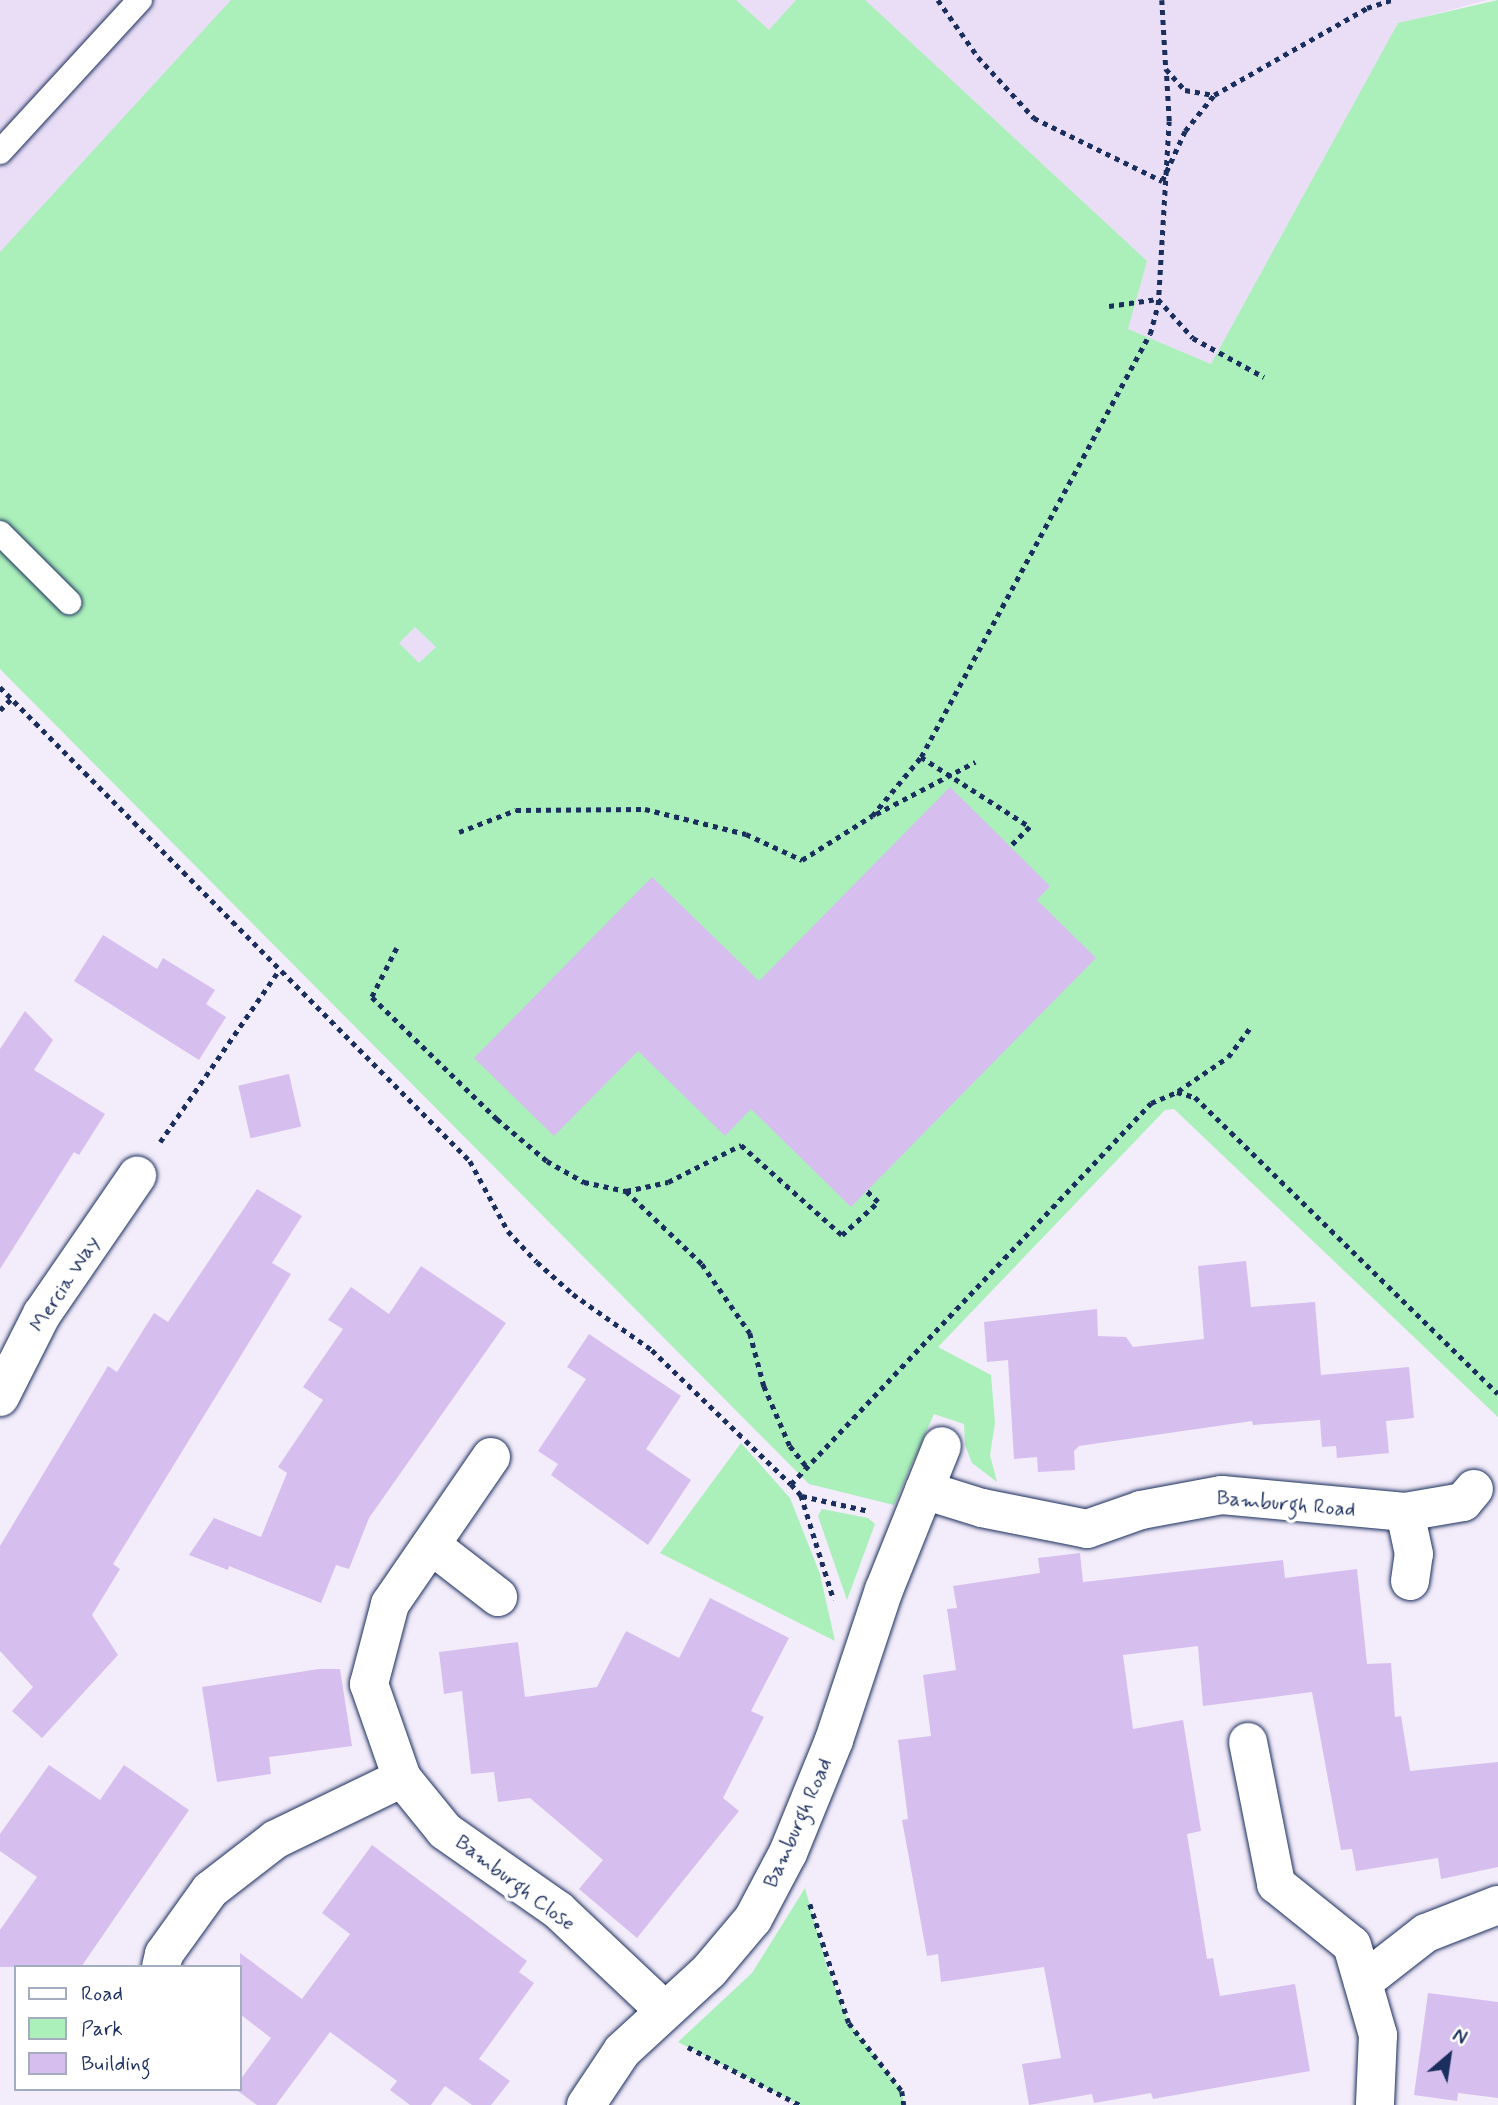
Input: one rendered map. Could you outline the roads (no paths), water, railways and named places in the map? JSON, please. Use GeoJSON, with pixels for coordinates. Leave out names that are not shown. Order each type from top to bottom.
{"type":"FeatureCollection","features":[{"type":"Feature","properties":{"kind":"street","name":"Mercia Way"},"geometry":{"type":"LineString","coordinates":[[0,1397],[42,1314],[137,1176]]}},
{"type":"Feature","properties":{"kind":"street","name":"Bamburgh Road"},"geometry":{"type":"LineString","coordinates":[[586,2105],[622,2051],[709,1971],[753,1919],[788,1853],[942,1446]]}},
{"type":"Feature","properties":{"kind":"street","name":"Bamburgh Close"},"geometry":{"type":"LineString","coordinates":[[491,1457],[390,1604],[369,1684],[402,1778],[445,1831],[558,1910],[658,2018]]}},
{"type":"Feature","properties":{"kind":"street","name":"Bamburgh Road"},"geometry":{"type":"LineString","coordinates":[[918,1505],[982,1508],[1087,1529],[1142,1510],[1222,1494],[1405,1512],[1463,1502],[1474,1489]]}},
{"type":"Feature","properties":{"kind":"street"},"geometry":{"type":"LineString","coordinates":[[1405,1512],[1414,1555],[1410,1581]]}},
{"type":"Feature","properties":{"kind":"street"},"geometry":{"type":"LineString","coordinates":[[431,1545],[498,1597]]}},
{"type":"Feature","properties":{"kind":"street"},"geometry":{"type":"LineString","coordinates":[[1248,1742],[1276,1884],[1352,1945],[1378,2035],[1375,2105]]}},
{"type":"Feature","properties":{"kind":"street"},"geometry":{"type":"LineString","coordinates":[[161,1965],[164,1954],[211,1890],[276,1839],[402,1778]]}},
{"type":"Feature","properties":{"kind":"street"},"geometry":{"type":"LineString","coordinates":[[1363,1982],[1426,1933],[1498,1905]]}},
{"type":"Feature","properties":{"kind":"lane"},"geometry":{"type":"LineString","coordinates":[[0,152],[140,0]]}},
{"type":"Feature","properties":{"kind":"lane"},"geometry":{"type":"LineString","coordinates":[[0,533],[69,602]]}}]}
